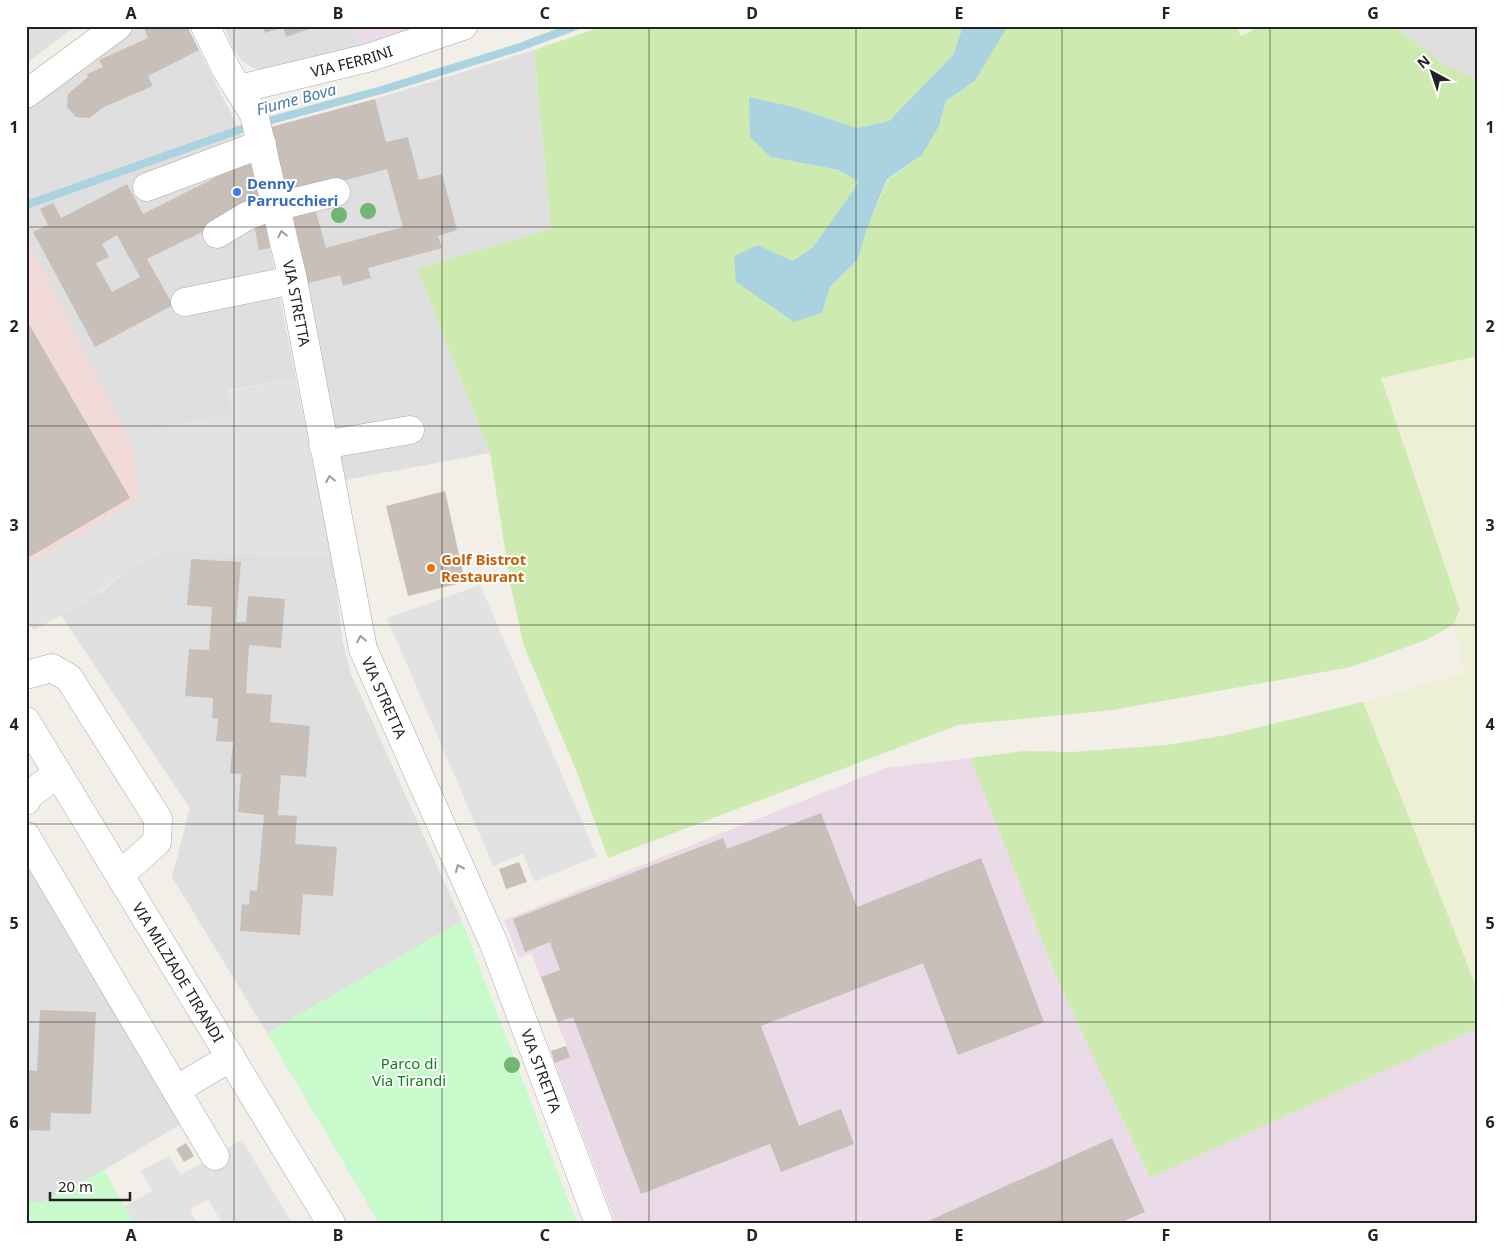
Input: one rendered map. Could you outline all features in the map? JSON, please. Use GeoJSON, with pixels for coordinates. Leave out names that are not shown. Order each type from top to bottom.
{"type":"FeatureCollection","features":[{"type":"Feature","properties":{"kind":"street"},"geometry":{"type":"LineString","coordinates":[[26,94],[118,26]]}},
{"type":"Feature","properties":{"kind":"street","name":"VIA STRETTA"},"geometry":{"type":"LineString","coordinates":[[205,26],[254,114],[262,144],[293,280],[362,649],[494,944],[599,1223]]}},
{"type":"Feature","properties":{"kind":"street","name":"VIA FERRINI"},"geometry":{"type":"LineString","coordinates":[[239,90],[368,58],[463,26]]}},
{"type":"Feature","properties":{"kind":"street"},"geometry":{"type":"LineString","coordinates":[[158,183],[262,144]]}},
{"type":"Feature","properties":{"kind":"street"},"geometry":{"type":"LineString","coordinates":[[217,234],[246,216],[276,206],[336,192]]}},
{"type":"Feature","properties":{"kind":"street"},"geometry":{"type":"LineString","coordinates":[[185,302],[293,280]]}},
{"type":"Feature","properties":{"kind":"street"},"geometry":{"type":"LineString","coordinates":[[323,445],[410,430]]}},
{"type":"Feature","properties":{"kind":"street"},"geometry":{"type":"LineString","coordinates":[[26,674],[52,668],[69,678],[158,819],[157,842],[120,875]]}},
{"type":"Feature","properties":{"kind":"street","name":"VIA MILZIADE TIRANDI"},"geometry":{"type":"LineString","coordinates":[[26,721],[232,1057],[331,1223]]}},
{"type":"Feature","properties":{"kind":"street"},"geometry":{"type":"LineString","coordinates":[[26,801],[29,795],[58,773]]}},
{"type":"Feature","properties":{"kind":"street"},"geometry":{"type":"LineString","coordinates":[[26,836],[215,1156]]}},
{"type":"Feature","properties":{"kind":"street"},"geometry":{"type":"LineString","coordinates":[[176,1090],[232,1057]]}},
{"type":"Feature","properties":{"kind":"shaded area"},"geometry":{"type":"Polygon","coordinates":[[[26,26],[75,26],[26,64],[26,26]]]}},
{"type":"Feature","properties":{"kind":"shaded area"},"geometry":{"type":"Polygon","coordinates":[[[134,26],[187,26],[245,141],[251,155],[296,379],[228,390],[233,414],[126,435],[26,238],[26,108],[134,26]]]}},
{"type":"Feature","properties":{"kind":"shaded area"},"geometry":{"type":"Polygon","coordinates":[[[225,26],[352,26],[360,47],[267,71],[253,68],[242,61],[233,49],[225,26]]]}},
{"type":"Feature","properties":{"kind":"shaded area"},"geometry":{"type":"Polygon","coordinates":[[[352,26],[422,26],[360,47],[352,26]]]}},
{"type":"Feature","properties":{"kind":"shaded area"},"geometry":{"type":"Polygon","coordinates":[[[1393,26],[1478,26],[1478,80],[1449,67],[1393,26]]]}},
{"type":"Feature","properties":{"kind":"shaded area"},"geometry":{"type":"Polygon","coordinates":[[[534,50],[551,229],[417,268],[490,453],[345,480],[272,154],[278,152],[271,127],[375,99],[534,50]]]}},
{"type":"Feature","properties":{"kind":"shaded area"},"geometry":{"type":"Polygon","coordinates":[[[26,238],[132,445],[141,499],[26,566],[26,238]]]}},
{"type":"Feature","properties":{"kind":"shaded area"},"geometry":{"type":"Polygon","coordinates":[[[296,379],[332,557],[169,551],[153,556],[125,572],[86,602],[34,630],[26,619],[26,566],[141,499],[132,445],[126,435],[233,414],[228,391],[296,379]]]}},
{"type":"Feature","properties":{"kind":"shaded area"},"geometry":{"type":"Polygon","coordinates":[[[169,551],[332,557],[343,643],[351,674],[462,921],[267,1033],[172,877],[190,808],[61,615],[104,590],[125,572],[153,556],[169,551]]]}},
{"type":"Feature","properties":{"kind":"shaded area"},"geometry":{"type":"Polygon","coordinates":[[[480,585],[597,856],[535,882],[523,854],[493,866],[387,618],[480,585]]]}},
{"type":"Feature","properties":{"kind":"shaded area"},"geometry":{"type":"Polygon","coordinates":[[[970,758],[1060,986],[1150,1178],[1478,1028],[1478,1223],[616,1223],[555,1063],[570,1057],[566,1045],[531,953],[519,958],[504,920],[885,768],[970,758]]]}},
{"type":"Feature","properties":{"kind":"shaded area"},"geometry":{"type":"Polygon","coordinates":[[[26,864],[181,1124],[104,1170],[43,1202],[26,1202],[26,864]]]}},
{"type":"Feature","properties":{"kind":"shaded area"},"geometry":{"type":"Polygon","coordinates":[[[242,1140],[292,1223],[222,1223],[208,1199],[190,1210],[197,1223],[134,1223],[125,1206],[152,1191],[141,1171],[169,1156],[181,1175],[242,1140]]]}},
{"type":"Feature","properties":{"kind":"green space"},"geometry":{"type":"Polygon","coordinates":[[[603,26],[963,26],[953,55],[889,121],[857,128],[794,107],[771,157],[839,170],[859,182],[813,247],[793,261],[758,245],[822,313],[830,287],[858,259],[866,231],[888,179],[922,155],[939,126],[946,101],[975,81],[1006,26],[1236,26],[1241,36],[1261,26],[1393,26],[1449,67],[1478,80],[1478,356],[1381,378],[1460,610],[1453,625],[1426,640],[1351,667],[1113,710],[958,725],[608,858],[578,775],[524,646],[511,588],[490,453],[417,268],[551,229],[534,50],[603,26]]]}},
{"type":"Feature","properties":{"kind":"green space"},"geometry":{"type":"Polygon","coordinates":[[[1478,356],[1478,991],[1363,702],[1465,673],[1453,625],[1460,610],[1381,378],[1478,356]]]}},
{"type":"Feature","properties":{"kind":"green space"},"geometry":{"type":"Polygon","coordinates":[[[1363,702],[1478,991],[1478,1028],[1150,1178],[1060,986],[970,758],[1024,751],[1072,752],[1167,745],[1227,735],[1363,702]]]}},
{"type":"Feature","properties":{"kind":"green space","name":"Parco di Via Tirandi"},"geometry":{"type":"Polygon","coordinates":[[[462,921],[577,1223],[379,1223],[267,1033],[462,921]]]}},
{"type":"Feature","properties":{"kind":"green space"},"geometry":{"type":"Polygon","coordinates":[[[104,1170],[134,1223],[26,1223],[26,1202],[43,1202],[104,1170]]]}},
{"type":"Feature","properties":{"kind":"water"},"geometry":{"type":"Polygon","coordinates":[[[963,26],[1007,27],[975,81],[946,101],[939,126],[922,155],[887,179],[866,231],[858,259],[830,287],[822,313],[794,322],[736,282],[734,256],[758,245],[793,261],[813,247],[859,182],[839,170],[771,157],[750,137],[749,97],[794,107],[857,128],[889,121],[953,55],[963,26]]]}},
{"type":"Feature","properties":{"kind":"building"},"geometry":{"type":"Polygon","coordinates":[[[143,26],[187,26],[199,50],[148,76],[153,86],[104,107],[89,118],[76,117],[67,107],[68,94],[88,77],[87,74],[103,67],[99,60],[148,38],[143,26]]]}},
{"type":"Feature","properties":{"kind":"building"},"geometry":{"type":"Polygon","coordinates":[[[263,26],[316,27],[286,37],[283,27],[265,33],[263,26]]]}},
{"type":"Feature","properties":{"kind":"building"},"geometry":{"type":"Polygon","coordinates":[[[375,99],[386,142],[408,137],[419,180],[442,174],[457,230],[438,236],[442,248],[368,268],[371,278],[343,286],[340,275],[305,284],[287,212],[314,205],[326,248],[403,227],[387,169],[284,197],[272,154],[278,152],[271,127],[375,99]]]}},
{"type":"Feature","properties":{"kind":"building"},"geometry":{"type":"Polygon","coordinates":[[[252,159],[261,203],[147,259],[173,305],[95,347],[33,232],[48,225],[40,209],[53,203],[61,218],[127,184],[143,214],[252,159]],[[117,235],[102,244],[109,257],[96,263],[112,292],[140,277],[117,235]]]}},
{"type":"Feature","properties":{"kind":"building"},"geometry":{"type":"Polygon","coordinates":[[[264,218],[270,248],[259,250],[253,220],[264,218]]]}},
{"type":"Feature","properties":{"kind":"building"},"geometry":{"type":"Polygon","coordinates":[[[26,319],[130,498],[26,559],[26,319]]]}},
{"type":"Feature","properties":{"kind":"building"},"geometry":{"type":"Polygon","coordinates":[[[445,491],[465,582],[408,596],[386,506],[445,491]]]}},
{"type":"Feature","properties":{"kind":"building"},"geometry":{"type":"Polygon","coordinates":[[[191,559],[241,562],[236,622],[246,622],[248,596],[285,599],[281,648],[249,645],[246,693],[272,695],[270,722],[310,726],[306,777],[281,775],[278,815],[297,816],[295,844],[337,847],[333,896],[303,894],[300,935],[240,931],[242,904],[249,905],[250,890],[257,891],[264,815],[238,812],[241,774],[230,773],[233,742],[216,741],[218,719],[212,718],[213,698],[185,696],[189,649],[209,650],[212,607],[187,605],[191,559]]]}},
{"type":"Feature","properties":{"kind":"building"},"geometry":{"type":"Polygon","coordinates":[[[821,813],[857,907],[981,858],[1044,1022],[958,1055],[923,963],[761,1026],[799,1126],[841,1109],[854,1144],[781,1172],[770,1144],[641,1194],[573,1017],[558,1022],[541,977],[560,970],[550,942],[525,952],[513,919],[723,838],[727,849],[821,813]]]}},
{"type":"Feature","properties":{"kind":"building"},"geometry":{"type":"Polygon","coordinates":[[[519,862],[527,882],[506,889],[499,869],[519,862]]]}},
{"type":"Feature","properties":{"kind":"building"},"geometry":{"type":"Polygon","coordinates":[[[40,1010],[96,1012],[91,1114],[51,1113],[50,1131],[26,1130],[26,1070],[37,1071],[40,1010]]]}},
{"type":"Feature","properties":{"kind":"building"},"geometry":{"type":"Polygon","coordinates":[[[566,1046],[570,1057],[555,1063],[551,1051],[566,1046]]]}},
{"type":"Feature","properties":{"kind":"building"},"geometry":{"type":"Polygon","coordinates":[[[1112,1138],[1145,1212],[1119,1223],[924,1223],[1112,1138]]]}},
{"type":"Feature","properties":{"kind":"building"},"geometry":{"type":"Polygon","coordinates":[[[186,1143],[194,1156],[184,1162],[176,1149],[186,1143]]]}},
{"type":"Feature","properties":{"kind":"waterway","name":"Fiume Bova"},"geometry":{"type":"LineString","coordinates":[[26,205],[250,126],[385,89],[520,47],[576,26]]}},
{"type":"Feature","properties":{"kind":"place","name":"Denny Parrucchieri"},"geometry":{"type":"Point","coordinates":[237,192]}},
{"type":"Feature","properties":{"kind":"place","name":"Golf Bistrot Restaurant"},"geometry":{"type":"Point","coordinates":[431,568]}}]}
